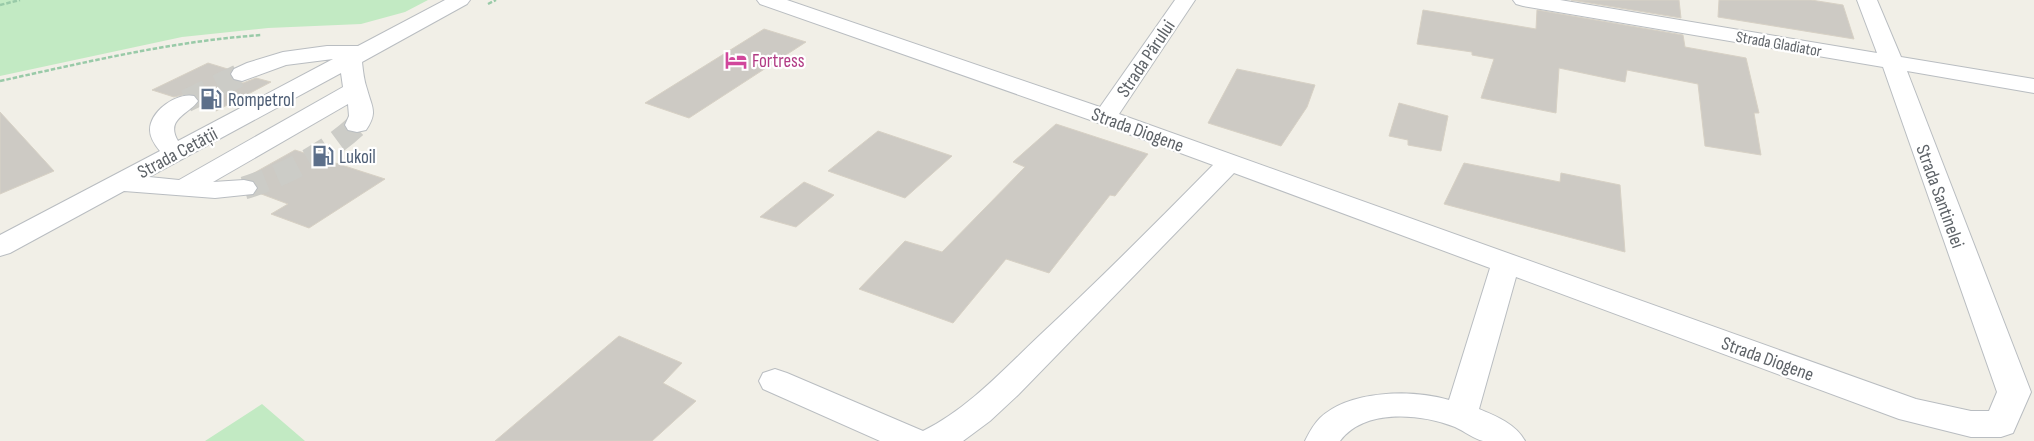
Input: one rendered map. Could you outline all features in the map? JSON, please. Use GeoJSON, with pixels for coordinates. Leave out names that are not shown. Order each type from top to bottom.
{"type":"FeatureCollection","features":[{"type":"Feature","properties":{"kind":"street","name":"Strada Cetății"},"geometry":{"type":"LineString","coordinates":[[0,247],[460,0]]}},
{"type":"Feature","properties":{"kind":"street","name":"Strada Diogene"},"geometry":{"type":"LineString","coordinates":[[767,0],[1105,117],[1911,410],[1971,424],[2001,424],[2024,394]]}},
{"type":"Feature","properties":{"kind":"street","name":"Strada Părului"},"geometry":{"type":"LineString","coordinates":[[1105,117],[1185,0]]}},
{"type":"Feature","properties":{"kind":"street","name":"Strada Gladiator"},"geometry":{"type":"LineString","coordinates":[[1523,0],[2034,86]]}},
{"type":"Feature","properties":{"kind":"street","name":"Strada Santinelei"},"geometry":{"type":"LineString","coordinates":[[1867,0],[2024,394]]}},
{"type":"Feature","properties":{"kind":"street"},"geometry":{"type":"LineString","coordinates":[[242,74],[262,65],[304,55],[357,55],[355,90],[363,108],[357,125]]}},
{"type":"Feature","properties":{"kind":"street"},"geometry":{"type":"LineString","coordinates":[[184,188],[355,90]]}},
{"type":"Feature","properties":{"kind":"street"},"geometry":{"type":"LineString","coordinates":[[174,153],[163,136],[162,128],[169,114],[186,101]]}},
{"type":"Feature","properties":{"kind":"street"},"geometry":{"type":"LineString","coordinates":[[934,441],[948,434],[1000,394],[1099,297],[1230,162]]}},
{"type":"Feature","properties":{"kind":"street"},"geometry":{"type":"LineString","coordinates":[[119,183],[215,190],[244,188]]}},
{"type":"Feature","properties":{"kind":"street"},"geometry":{"type":"LineString","coordinates":[[1461,415],[1506,263]]}},
{"type":"Feature","properties":{"kind":"street"},"geometry":{"type":"LineString","coordinates":[[775,381],[913,441]]}},
{"type":"Feature","properties":{"kind":"street"},"geometry":{"type":"LineString","coordinates":[[1322,441],[1333,426],[1358,412],[1389,405],[1424,406],[1461,415],[1498,433],[1508,441]]}},
{"type":"Feature","properties":{"kind":"path"},"geometry":{"type":"LineString","coordinates":[[0,4],[20,0]]}},
{"type":"Feature","properties":{"kind":"path"},"geometry":{"type":"LineString","coordinates":[[0,81],[181,43],[234,36],[270,35]]}},
{"type":"Feature","properties":{"kind":"green space"},"geometry":{"type":"Polygon","coordinates":[[[0,0],[428,0],[405,12],[361,24],[268,28],[182,37],[0,76],[0,0]]]}},
{"type":"Feature","properties":{"kind":"green space"},"geometry":{"type":"Polygon","coordinates":[[[262,404],[305,441],[205,441],[262,404]]]}},
{"type":"Feature","properties":{"kind":"building"},"geometry":{"type":"Polygon","coordinates":[[[1571,0],[1679,0],[1681,18],[1571,0]]]}},
{"type":"Feature","properties":{"kind":"building"},"geometry":{"type":"Polygon","coordinates":[[[1719,0],[1811,0],[1843,5],[1854,39],[1718,17],[1719,0]]]}},
{"type":"Feature","properties":{"kind":"building"},"geometry":{"type":"Polygon","coordinates":[[[1423,10],[1536,29],[1537,10],[1683,35],[1685,47],[1746,58],[1759,113],[1754,113],[1761,155],[1705,146],[1698,84],[1627,70],[1625,82],[1559,68],[1556,113],[1481,98],[1494,59],[1472,55],[1472,52],[1417,44],[1423,10]]]}},
{"type":"Feature","properties":{"kind":"building"},"geometry":{"type":"Polygon","coordinates":[[[764,29],[806,42],[689,118],[645,103],[764,29]]]}},
{"type":"Feature","properties":{"kind":"building"},"geometry":{"type":"Polygon","coordinates":[[[208,63],[231,70],[229,75],[234,81],[243,83],[256,78],[271,82],[216,111],[197,105],[200,101],[194,94],[174,97],[152,90],[208,63]]]}},
{"type":"Feature","properties":{"kind":"building"},"geometry":{"type":"Polygon","coordinates":[[[1237,69],[1315,85],[1307,107],[1281,146],[1208,123],[1237,69]]]}},
{"type":"Feature","properties":{"kind":"building"},"geometry":{"type":"Polygon","coordinates":[[[1399,103],[1448,116],[1441,151],[1408,145],[1408,140],[1389,136],[1399,103]]]}},
{"type":"Feature","properties":{"kind":"building"},"geometry":{"type":"Polygon","coordinates":[[[0,112],[54,171],[0,194],[0,112]]]}},
{"type":"Feature","properties":{"kind":"building"},"geometry":{"type":"Polygon","coordinates":[[[1056,124],[1148,154],[1115,196],[1110,195],[1049,273],[1006,259],[953,323],[859,289],[905,241],[942,252],[1025,167],[1013,162],[1056,124]]]}},
{"type":"Feature","properties":{"kind":"building"},"geometry":{"type":"Polygon","coordinates":[[[878,131],[952,156],[905,198],[828,171],[878,131]]]}},
{"type":"Feature","properties":{"kind":"building"},"geometry":{"type":"Polygon","coordinates":[[[295,150],[385,179],[309,228],[271,214],[288,204],[256,192],[259,187],[255,181],[245,178],[295,150]]]}},
{"type":"Feature","properties":{"kind":"building"},"geometry":{"type":"Polygon","coordinates":[[[1464,163],[1560,182],[1561,173],[1620,185],[1625,252],[1444,204],[1464,163]]]}},
{"type":"Feature","properties":{"kind":"building"},"geometry":{"type":"Polygon","coordinates":[[[804,182],[834,195],[796,227],[760,217],[804,182]]]}},
{"type":"Feature","properties":{"kind":"building"},"geometry":{"type":"Polygon","coordinates":[[[619,336],[682,363],[663,383],[696,401],[652,441],[495,441],[619,336]]]}},
{"type":"Feature","properties":{"kind":"tunnel"},"geometry":{"type":"LineString","coordinates":[[186,101],[242,74]]}},
{"type":"Feature","properties":{"kind":"tunnel"},"geometry":{"type":"LineString","coordinates":[[244,188],[289,170],[319,154],[357,125]]}},
{"type":"Feature","properties":{"kind":"place","name":"Fortress"},"geometry":{"type":"Point","coordinates":[736,60]}},
{"type":"Feature","properties":{"kind":"place","name":"Rompetrol"},"geometry":{"type":"Point","coordinates":[211,99]}},
{"type":"Feature","properties":{"kind":"place","name":"Lukoil"},"geometry":{"type":"Point","coordinates":[323,156]}}]}
